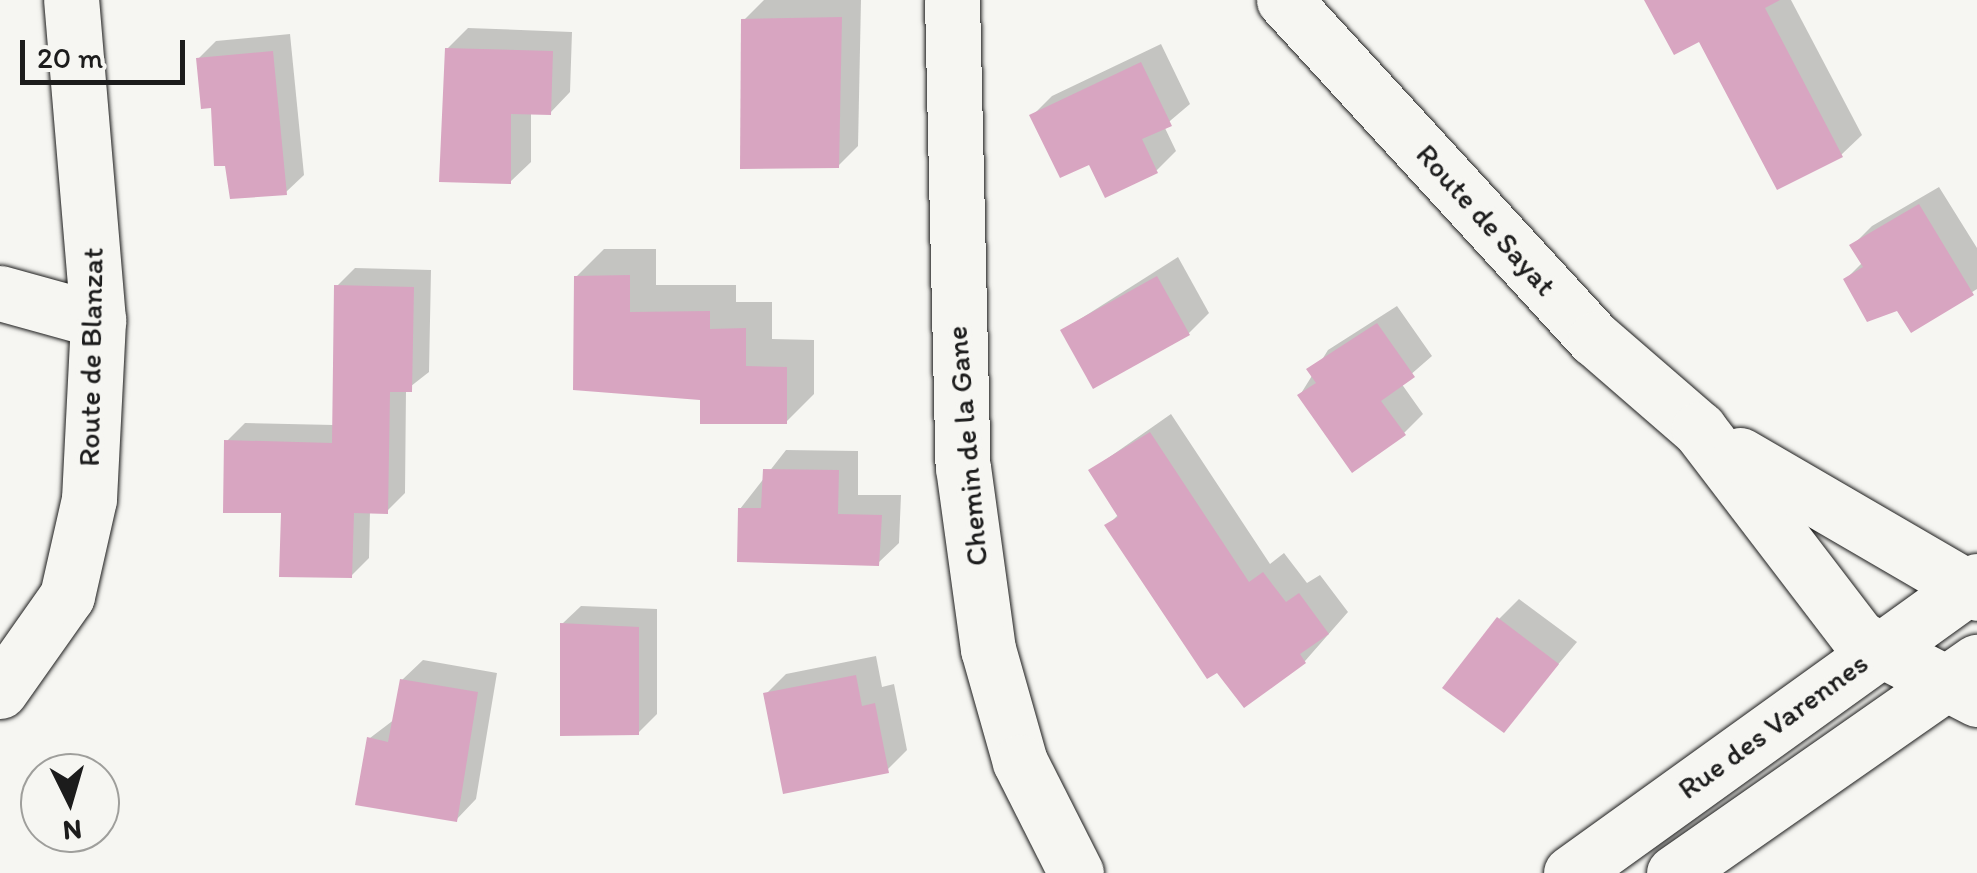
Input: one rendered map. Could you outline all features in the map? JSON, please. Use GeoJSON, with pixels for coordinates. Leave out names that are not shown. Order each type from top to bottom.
{"type":"FeatureCollection","features":[{"type":"Feature","properties":{"kind":"street","name":"Route de Blanzat"},"geometry":{"type":"LineString","coordinates":[[0,691],[67,596],[89,499],[98,320],[71,0]]}},
{"type":"Feature","properties":{"kind":"street","name":"Chemin de la Gane"},"geometry":{"type":"LineString","coordinates":[[952,0],[963,467],[988,649],[1020,762],[1076,873]]}},
{"type":"Feature","properties":{"kind":"street","name":"Route de Sayat"},"geometry":{"type":"LineString","coordinates":[[1284,0],[1595,339],[1699,430],[1875,652],[1966,682]]}},
{"type":"Feature","properties":{"kind":"street"},"geometry":{"type":"LineString","coordinates":[[0,293],[98,320]]}},
{"type":"Feature","properties":{"kind":"street","name":"Route de Sayat"},"geometry":{"type":"LineString","coordinates":[[1699,430],[1974,587]]}},
{"type":"Feature","properties":{"kind":"street","name":"Rue des Varennes"},"geometry":{"type":"LineString","coordinates":[[1571,873],[1875,652],[1974,587]]}},
{"type":"Feature","properties":{"kind":"street","name":"Rue des Varennes"},"geometry":{"type":"LineString","coordinates":[[1674,873],[1966,682]]}},
{"type":"Feature","properties":{"kind":"building"},"geometry":{"type":"Polygon","coordinates":[[[1644,0],[1780,0],[1765,8],[1843,157],[1777,190],[1699,42],[1674,55],[1644,0]]]}},
{"type":"Feature","properties":{"kind":"building"},"geometry":{"type":"Polygon","coordinates":[[[842,17],[839,168],[740,169],[741,19],[842,17]]]}},
{"type":"Feature","properties":{"kind":"building"},"geometry":{"type":"Polygon","coordinates":[[[445,48],[553,51],[551,115],[511,114],[511,184],[439,182],[445,48]]]}},
{"type":"Feature","properties":{"kind":"building"},"geometry":{"type":"Polygon","coordinates":[[[273,51],[287,195],[230,199],[225,166],[214,166],[211,108],[201,109],[196,58],[273,51]]]}},
{"type":"Feature","properties":{"kind":"building"},"geometry":{"type":"Polygon","coordinates":[[[1141,62],[1172,126],[1142,139],[1158,173],[1105,198],[1089,165],[1060,178],[1029,115],[1141,62]]]}},
{"type":"Feature","properties":{"kind":"building"},"geometry":{"type":"Polygon","coordinates":[[[1919,204],[1974,295],[1911,333],[1897,311],[1867,322],[1843,279],[1863,267],[1849,245],[1919,204]]]}},
{"type":"Feature","properties":{"kind":"building"},"geometry":{"type":"Polygon","coordinates":[[[630,275],[630,312],[710,311],[710,329],[746,328],[746,366],[787,367],[787,424],[700,424],[700,400],[573,390],[574,276],[630,275]]]}},
{"type":"Feature","properties":{"kind":"building"},"geometry":{"type":"Polygon","coordinates":[[[1157,276],[1190,335],[1093,389],[1060,330],[1157,276]]]}},
{"type":"Feature","properties":{"kind":"building"},"geometry":{"type":"Polygon","coordinates":[[[334,285],[414,287],[412,392],[390,392],[388,514],[354,513],[352,578],[279,577],[281,513],[223,513],[224,440],[332,443],[334,285]]]}},
{"type":"Feature","properties":{"kind":"building"},"geometry":{"type":"Polygon","coordinates":[[[1377,323],[1415,377],[1381,401],[1406,435],[1352,473],[1297,395],[1316,383],[1306,369],[1377,323]]]}},
{"type":"Feature","properties":{"kind":"building"},"geometry":{"type":"Polygon","coordinates":[[[1150,432],[1249,582],[1263,572],[1286,602],[1299,593],[1329,634],[1300,654],[1306,663],[1244,708],[1217,673],[1207,679],[1104,525],[1118,517],[1088,470],[1150,432]]]}},
{"type":"Feature","properties":{"kind":"building"},"geometry":{"type":"Polygon","coordinates":[[[763,469],[839,470],[838,514],[882,515],[879,566],[737,562],[738,508],[761,508],[763,469]]]}},
{"type":"Feature","properties":{"kind":"building"},"geometry":{"type":"Polygon","coordinates":[[[1497,617],[1559,664],[1504,733],[1442,688],[1497,617]]]}},
{"type":"Feature","properties":{"kind":"building"},"geometry":{"type":"Polygon","coordinates":[[[560,623],[639,627],[639,735],[560,736],[560,623]]]}},
{"type":"Feature","properties":{"kind":"building"},"geometry":{"type":"Polygon","coordinates":[[[856,675],[862,706],[875,703],[889,773],[783,794],[763,693],[856,675]]]}},
{"type":"Feature","properties":{"kind":"building"},"geometry":{"type":"Polygon","coordinates":[[[400,679],[478,692],[457,822],[355,805],[367,737],[388,742],[400,679]]]}}]}
